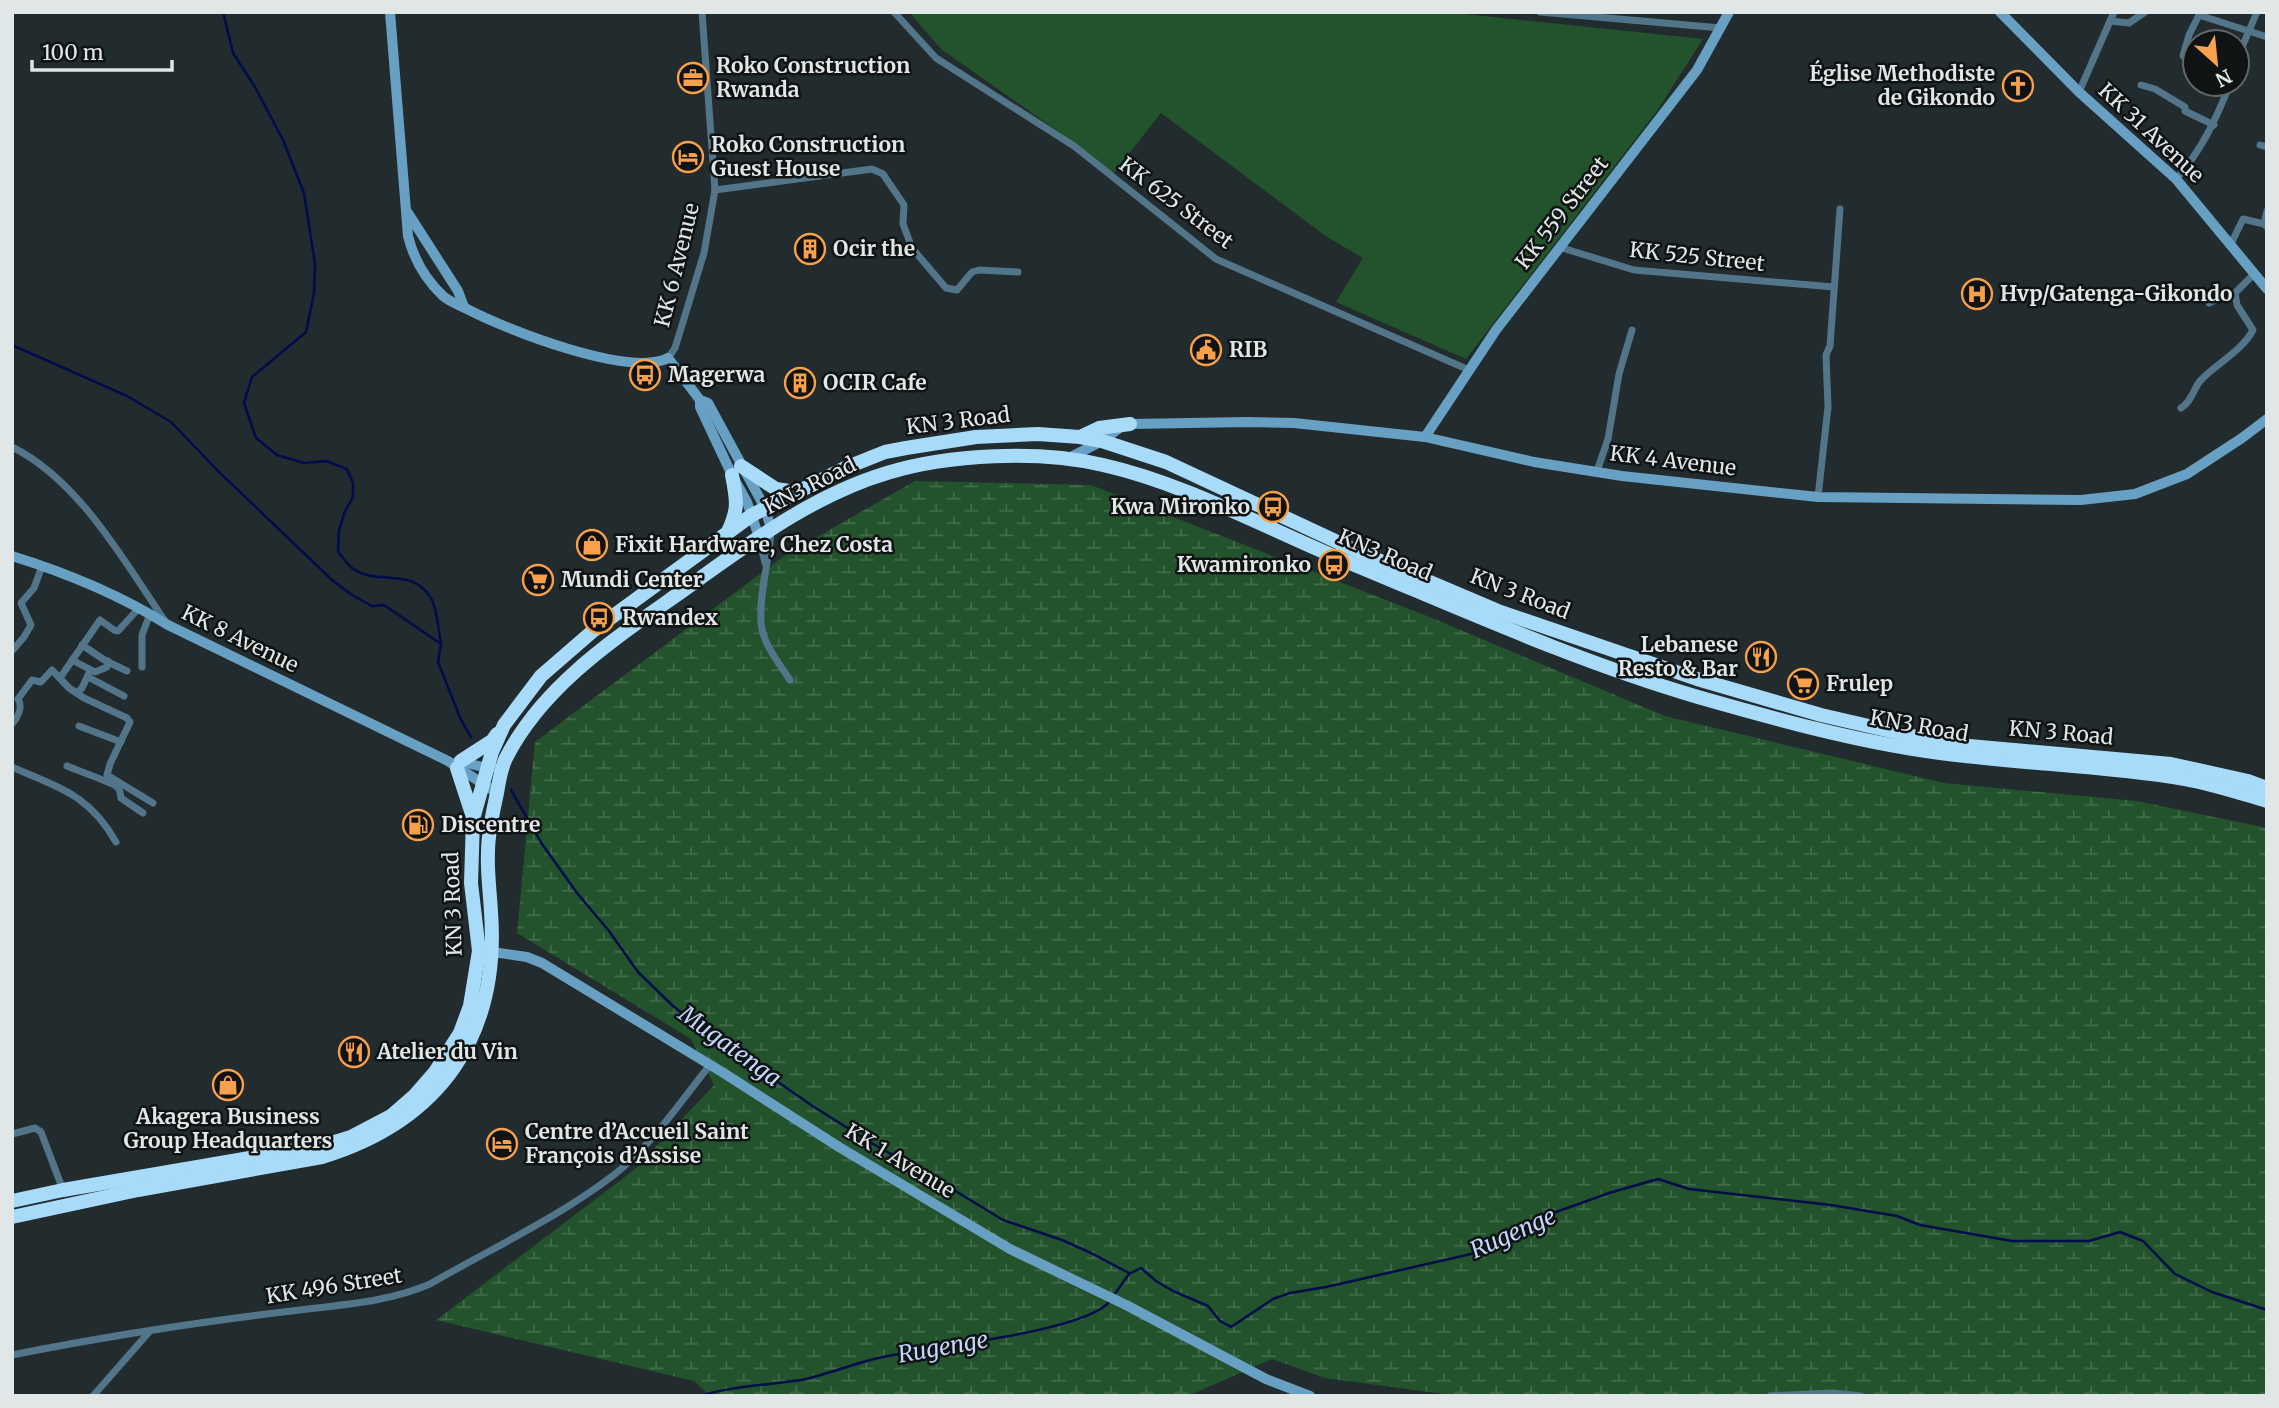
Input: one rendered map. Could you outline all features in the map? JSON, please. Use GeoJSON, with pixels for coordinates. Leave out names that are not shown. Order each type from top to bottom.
{"type":"FeatureCollection","features":[{"type":"Feature","properties":{"kind":"highway"},"geometry":{"type":"LineString","coordinates":[[1080,437],[1099,428],[1126,426]]}},
{"type":"Feature","properties":{"kind":"highway"},"geometry":{"type":"LineString","coordinates":[[1125,448],[1120,434],[1126,426]]}},
{"type":"Feature","properties":{"kind":"highway","name":"KN 3 Road"},"geometry":{"type":"LineString","coordinates":[[12,1217],[138,1190],[322,1157],[350,1149],[372,1138],[424,1104],[456,1066],[469,1044],[489,984],[471,883],[474,820],[487,768],[504,724],[541,676],[594,630],[759,512],[845,468],[896,450],[976,438],[1038,433],[1102,441],[1166,463],[1359,552],[1498,611],[1820,722],[1947,744],[2171,764],[2213,772],[2267,788]]}},
{"type":"Feature","properties":{"kind":"highway","name":"KN3 Road"},"geometry":{"type":"LineString","coordinates":[[645,618],[765,533],[801,510],[849,487],[890,472],[966,459],[1017,456],[1066,459],[1103,465],[1160,482],[1480,619],[1696,696],[1820,722],[1929,752],[2189,780],[2267,802]]}},
{"type":"Feature","properties":{"kind":"highway"},"geometry":{"type":"LineString","coordinates":[[725,537],[735,517],[736,470],[776,489],[796,492]]}},
{"type":"Feature","properties":{"kind":"highway","name":"KN 3 Road"},"geometry":{"type":"LineString","coordinates":[[12,1201],[325,1145],[351,1137],[391,1116],[414,1096],[435,1072],[460,1033],[485,951],[488,850],[503,765],[528,724],[555,690],[597,653],[645,618]]}},
{"type":"Feature","properties":{"kind":"highway"},"geometry":{"type":"LineString","coordinates":[[474,820],[455,763],[492,741],[504,724]]}},
{"type":"Feature","properties":{"kind":"main road","name":"KK 6 Avenue"},"geometry":{"type":"LineString","coordinates":[[390,12],[405,208],[413,256],[422,272],[445,298],[519,333],[590,355],[649,363],[668,358],[700,400],[708,403],[736,470],[759,512],[765,533]]}},
{"type":"Feature","properties":{"kind":"main road","name":"KK 559 Street"},"geometry":{"type":"LineString","coordinates":[[1425,437],[1469,370],[1559,247],[1697,70],[1729,12]]}},
{"type":"Feature","properties":{"kind":"main road","name":"KK 31 Avenue"},"geometry":{"type":"LineString","coordinates":[[2000,12],[2079,92],[2176,179],[2267,289]]}},
{"type":"Feature","properties":{"kind":"main road","name":"KK 6 Avenue"},"geometry":{"type":"LineString","coordinates":[[405,208],[458,291],[464,307]]}},
{"type":"Feature","properties":{"kind":"main road","name":"KK 4 Avenue"},"geometry":{"type":"LineString","coordinates":[[1126,426],[1271,422],[1425,437],[1534,462],[1622,476],[1818,497],[2081,500],[2135,494],[2187,474],[2267,419]]}},
{"type":"Feature","properties":{"kind":"main road"},"geometry":{"type":"LineString","coordinates":[[1066,459],[1126,426]]}},
{"type":"Feature","properties":{"kind":"main road","name":"KK 8 Avenue"},"geometry":{"type":"LineString","coordinates":[[12,556],[42,566],[139,608],[168,625],[455,763],[497,793]]}},
{"type":"Feature","properties":{"kind":"main road","name":"KK 8 Avenue"},"geometry":{"type":"LineString","coordinates":[[455,763],[487,768],[503,765]]}},
{"type":"Feature","properties":{"kind":"main road","name":"KK 1 Avenue"},"geometry":{"type":"LineString","coordinates":[[485,951],[527,957],[541,963],[1010,1249],[1150,1317],[1266,1379],[1310,1396]]}},
{"type":"Feature","properties":{"kind":"street","name":"KK 6 Avenue"},"geometry":{"type":"LineString","coordinates":[[668,358],[675,348],[704,253],[715,190],[702,12]]}},
{"type":"Feature","properties":{"kind":"street","name":"KK 625 Street"},"geometry":{"type":"LineString","coordinates":[[894,12],[936,58],[1073,146],[1216,259],[1469,370]]}},
{"type":"Feature","properties":{"kind":"street"},"geometry":{"type":"LineString","coordinates":[[1540,12],[1721,28]]}},
{"type":"Feature","properties":{"kind":"street"},"geometry":{"type":"LineString","coordinates":[[2079,92],[2114,12]]}},
{"type":"Feature","properties":{"kind":"street"},"geometry":{"type":"LineString","coordinates":[[2110,21],[2129,23],[2145,12]]}},
{"type":"Feature","properties":{"kind":"street"},"geometry":{"type":"LineString","coordinates":[[2192,28],[2199,15],[2235,28]]}},
{"type":"Feature","properties":{"kind":"street"},"geometry":{"type":"LineString","coordinates":[[2141,85],[2157,90],[2185,107],[2184,110],[2214,125]]}},
{"type":"Feature","properties":{"kind":"street"},"geometry":{"type":"LineString","coordinates":[[2176,179],[2199,150],[2214,125],[2225,98]]}},
{"type":"Feature","properties":{"kind":"street"},"geometry":{"type":"LineString","coordinates":[[715,190],[872,169],[883,174],[904,205],[903,224],[912,247],[946,288],[957,290],[972,272],[979,270],[1018,272]]}},
{"type":"Feature","properties":{"kind":"street"},"geometry":{"type":"LineString","coordinates":[[1818,497],[1828,407],[1826,355],[1830,346],[1840,209]]}},
{"type":"Feature","properties":{"kind":"street"},"geometry":{"type":"LineString","coordinates":[[2230,246],[2242,220],[2265,226],[2267,211]]}},
{"type":"Feature","properties":{"kind":"street","name":"KK 525 Street"},"geometry":{"type":"LineString","coordinates":[[1559,247],[1634,270],[1834,287]]}},
{"type":"Feature","properties":{"kind":"street"},"geometry":{"type":"LineString","coordinates":[[2181,408],[2189,402],[2199,382],[2237,351],[2253,330],[2235,293],[2254,274]]}},
{"type":"Feature","properties":{"kind":"street"},"geometry":{"type":"LineString","coordinates":[[2208,303],[2221,297],[2235,297]]}},
{"type":"Feature","properties":{"kind":"street"},"geometry":{"type":"LineString","coordinates":[[1597,471],[1608,439],[1616,384],[1632,330]]}},
{"type":"Feature","properties":{"kind":"street"},"geometry":{"type":"LineString","coordinates":[[12,447],[24,453],[59,481],[90,512],[168,625]]}},
{"type":"Feature","properties":{"kind":"street"},"geometry":{"type":"LineString","coordinates":[[765,533],[761,623],[769,648],[790,680]]}},
{"type":"Feature","properties":{"kind":"street"},"geometry":{"type":"LineString","coordinates":[[765,533],[771,545],[765,565]]}},
{"type":"Feature","properties":{"kind":"street"},"geometry":{"type":"LineString","coordinates":[[12,651],[31,625],[22,603],[34,587],[42,566]]}},
{"type":"Feature","properties":{"kind":"street"},"geometry":{"type":"LineString","coordinates":[[60,678],[100,620],[118,631],[139,608]]}},
{"type":"Feature","properties":{"kind":"street"},"geometry":{"type":"LineString","coordinates":[[142,667],[142,635],[150,614]]}},
{"type":"Feature","properties":{"kind":"street"},"geometry":{"type":"LineString","coordinates":[[82,645],[107,664],[127,671]]}},
{"type":"Feature","properties":{"kind":"street"},"geometry":{"type":"LineString","coordinates":[[72,660],[98,683],[124,696]]}},
{"type":"Feature","properties":{"kind":"street"},"geometry":{"type":"LineString","coordinates":[[77,693],[89,673],[107,664]]}},
{"type":"Feature","properties":{"kind":"street"},"geometry":{"type":"LineString","coordinates":[[98,683],[107,664]]}},
{"type":"Feature","properties":{"kind":"street"},"geometry":{"type":"LineString","coordinates":[[12,724],[21,706],[18,697],[26,685],[32,680],[41,682],[52,670],[77,693],[130,722],[107,775],[153,803]]}},
{"type":"Feature","properties":{"kind":"street"},"geometry":{"type":"LineString","coordinates":[[79,726],[121,742]]}},
{"type":"Feature","properties":{"kind":"street"},"geometry":{"type":"LineString","coordinates":[[12,766],[89,806],[104,821],[116,842]]}},
{"type":"Feature","properties":{"kind":"street"},"geometry":{"type":"LineString","coordinates":[[67,766],[116,785],[120,789],[121,798],[143,813]]}},
{"type":"Feature","properties":{"kind":"street","name":"KK 496 Street"},"geometry":{"type":"LineString","coordinates":[[12,1356],[150,1331],[395,1297],[430,1284],[564,1209],[615,1173],[640,1150],[710,1065]]}},
{"type":"Feature","properties":{"kind":"street"},"geometry":{"type":"LineString","coordinates":[[12,1134],[35,1128],[41,1132],[63,1191]]}},
{"type":"Feature","properties":{"kind":"street"},"geometry":{"type":"LineString","coordinates":[[93,1396],[150,1331]]}},
{"type":"Feature","properties":{"kind":"street"},"geometry":{"type":"LineString","coordinates":[[1770,1396],[1832,1393],[1861,1396]]}},
{"type":"Feature","properties":{"kind":"green space"},"geometry":{"type":"Polygon","coordinates":[[[909,12],[1446,12],[1703,39],[1657,111],[1466,359],[1336,302],[1363,258],[1327,237],[1161,113],[1113,174],[1069,139],[941,49],[909,12]]]}},
{"type":"Feature","properties":{"kind":"green space"},"geometry":{"type":"Polygon","coordinates":[[[915,481],[1091,485],[1432,618],[1665,716],[1944,783],[2137,801],[2267,828],[2267,1396],[1459,1396],[1325,1378],[1272,1359],[1188,1396],[710,1396],[694,1381],[436,1320],[634,1170],[714,1085],[691,1039],[517,933],[535,742],[784,556],[915,481]]]}},
{"type":"Feature","properties":{"kind":"waterway"},"geometry":{"type":"LineString","coordinates":[[223,12],[233,53],[255,87],[283,140],[304,193],[315,264],[314,293],[306,332],[252,377],[244,403],[256,438],[277,455],[304,463],[326,461],[347,469],[353,483],[353,497],[339,530],[338,551],[350,566],[362,573],[405,580],[424,589],[434,604],[441,644]]}},
{"type":"Feature","properties":{"kind":"waterway"},"geometry":{"type":"LineString","coordinates":[[12,345],[127,396],[171,422],[332,580],[372,606],[384,605],[441,644],[438,662],[461,720],[471,737]]}},
{"type":"Feature","properties":{"kind":"waterway","name":"Mugatenga"},"geometry":{"type":"LineString","coordinates":[[511,790],[542,844],[577,893],[609,931],[638,972],[673,1006],[814,1107],[873,1144],[1003,1220],[1062,1240],[1129,1273]]}},
{"type":"Feature","properties":{"kind":"waterway","name":"Rugenge"},"geometry":{"type":"LineString","coordinates":[[1114,1295],[1129,1274],[1141,1268],[1173,1291],[1208,1306],[1220,1321],[1231,1327],[1273,1299],[1290,1293],[1471,1254],[1531,1221],[1658,1179],[1689,1189],[1831,1205],[1897,1216],[1920,1225],[2012,1241],[2089,1241],[2120,1232],[2143,1241],[2175,1274],[2212,1292],[2267,1310]]}},
{"type":"Feature","properties":{"kind":"waterway","name":"Rugenge"},"geometry":{"type":"LineString","coordinates":[[700,1396],[737,1388],[801,1380],[878,1358],[1038,1330],[1095,1312],[1110,1301]]}},
{"type":"Feature","properties":{"kind":"place","name":"Roko Construction Rwanda"},"geometry":{"type":"Point","coordinates":[693,78]}},
{"type":"Feature","properties":{"kind":"place","name":"Église Methodiste de Gikondo"},"geometry":{"type":"Point","coordinates":[2018,86]}},
{"type":"Feature","properties":{"kind":"place","name":"Roko Construction Guest House"},"geometry":{"type":"Point","coordinates":[688,157]}},
{"type":"Feature","properties":{"kind":"place","name":"Ocir the"},"geometry":{"type":"Point","coordinates":[810,249]}},
{"type":"Feature","properties":{"kind":"place","name":"Hvp/Gatenga-Gikondo"},"geometry":{"type":"Point","coordinates":[1977,294]}},
{"type":"Feature","properties":{"kind":"place","name":"RIB"},"geometry":{"type":"Point","coordinates":[1206,350]}},
{"type":"Feature","properties":{"kind":"place","name":"Magerwa"},"geometry":{"type":"Point","coordinates":[645,375]}},
{"type":"Feature","properties":{"kind":"place","name":"OCIR Cafe"},"geometry":{"type":"Point","coordinates":[800,383]}},
{"type":"Feature","properties":{"kind":"place","name":"Kwa Mironko"},"geometry":{"type":"Point","coordinates":[1273,507]}},
{"type":"Feature","properties":{"kind":"place","name":"Fixit Hardware, Chez Costa"},"geometry":{"type":"Point","coordinates":[592,545]}},
{"type":"Feature","properties":{"kind":"place","name":"Kwamironko"},"geometry":{"type":"Point","coordinates":[1334,565]}},
{"type":"Feature","properties":{"kind":"place","name":"Mundi Center"},"geometry":{"type":"Point","coordinates":[538,580]}},
{"type":"Feature","properties":{"kind":"place","name":"Rwandex"},"geometry":{"type":"Point","coordinates":[599,618]}},
{"type":"Feature","properties":{"kind":"place","name":"Lebanese Resto & Bar"},"geometry":{"type":"Point","coordinates":[1761,657]}},
{"type":"Feature","properties":{"kind":"place","name":"Frulep"},"geometry":{"type":"Point","coordinates":[1803,684]}},
{"type":"Feature","properties":{"kind":"place","name":"Discentre"},"geometry":{"type":"Point","coordinates":[418,825]}},
{"type":"Feature","properties":{"kind":"place","name":"Atelier du Vin"},"geometry":{"type":"Point","coordinates":[354,1052]}},
{"type":"Feature","properties":{"kind":"place","name":"Akagera Business Group Headquarters"},"geometry":{"type":"Point","coordinates":[228,1085]}},
{"type":"Feature","properties":{"kind":"place","name":"Centre d’Accueil Saint François d’Assise"},"geometry":{"type":"Point","coordinates":[502,1144]}}]}
